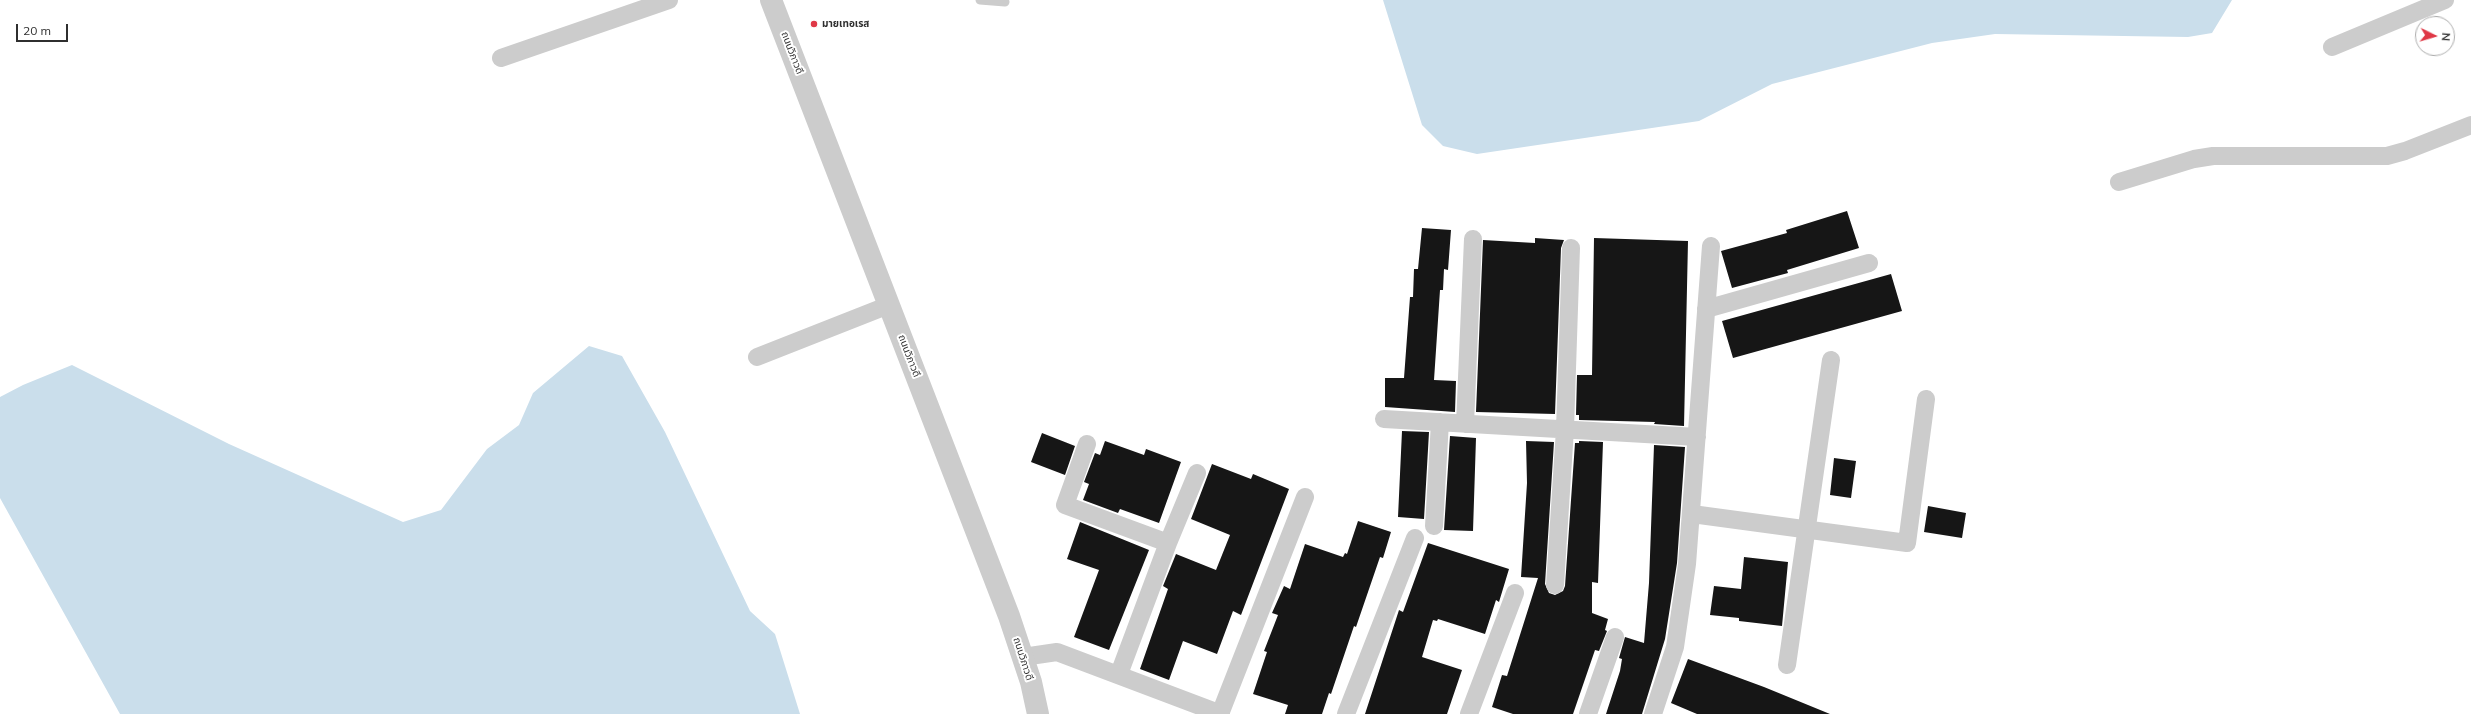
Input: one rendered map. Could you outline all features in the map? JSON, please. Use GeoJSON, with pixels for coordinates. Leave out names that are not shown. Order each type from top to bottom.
{"type":"FeatureCollection","features":[{"type":"Feature","properties":{"kind":"street"},"geometry":{"type":"LineString","coordinates":[[501,58],[644,4],[669,0]]}},
{"type":"Feature","properties":{"kind":"street","name":"ถนนวิภาวดี"},"geometry":{"type":"LineString","coordinates":[[772,0],[1009,616],[1023,657],[1038,714]]}},
{"type":"Feature","properties":{"kind":"street"},"geometry":{"type":"LineString","coordinates":[[2332,48],[2445,0]]}},
{"type":"Feature","properties":{"kind":"street"},"geometry":{"type":"LineString","coordinates":[[2119,182],[2194,159],[2213,156],[2390,155],[2471,125]]}},
{"type":"Feature","properties":{"kind":"street"},"geometry":{"type":"LineString","coordinates":[[1465,424],[1473,239]]}},
{"type":"Feature","properties":{"kind":"street"},"geometry":{"type":"LineString","coordinates":[[1655,713],[1675,647],[1692,514],[1711,246]]}},
{"type":"Feature","properties":{"kind":"street"},"geometry":{"type":"LineString","coordinates":[[1555,585],[1565,429],[1571,248]]}},
{"type":"Feature","properties":{"kind":"street"},"geometry":{"type":"LineString","coordinates":[[1706,309],[1869,263]]}},
{"type":"Feature","properties":{"kind":"street"},"geometry":{"type":"LineString","coordinates":[[757,357],[890,305]]}},
{"type":"Feature","properties":{"kind":"street"},"geometry":{"type":"LineString","coordinates":[[1787,665],[1831,360]]}},
{"type":"Feature","properties":{"kind":"street"},"geometry":{"type":"LineString","coordinates":[[1692,514],[1907,543],[1926,399]]}},
{"type":"Feature","properties":{"kind":"street"},"geometry":{"type":"LineString","coordinates":[[1384,419],[1697,437]]}},
{"type":"Feature","properties":{"kind":"street"},"geometry":{"type":"LineString","coordinates":[[1434,526],[1440,422]]}},
{"type":"Feature","properties":{"kind":"street"},"geometry":{"type":"LineString","coordinates":[[1087,444],[1065,505],[1168,543]]}},
{"type":"Feature","properties":{"kind":"street"},"geometry":{"type":"LineString","coordinates":[[1119,674],[1168,543],[1197,473]]}},
{"type":"Feature","properties":{"kind":"street"},"geometry":{"type":"LineString","coordinates":[[1023,657],[1057,652],[1119,674],[1220,714],[1305,497]]}},
{"type":"Feature","properties":{"kind":"street"},"geometry":{"type":"LineString","coordinates":[[1346,714],[1415,538]]}},
{"type":"Feature","properties":{"kind":"street"},"geometry":{"type":"LineString","coordinates":[[1469,714],[1515,593]]}},
{"type":"Feature","properties":{"kind":"street"},"geometry":{"type":"LineString","coordinates":[[1588,714],[1615,637]]}},
{"type":"Feature","properties":{"kind":"lane"},"geometry":{"type":"LineString","coordinates":[[980,0],[1005,2]]}},
{"type":"Feature","properties":{"kind":"water"},"geometry":{"type":"Polygon","coordinates":[[[1383,0],[2232,0],[2212,33],[2188,37],[1995,34],[1932,43],[1772,84],[1699,121],[1477,154],[1443,146],[1422,125],[1383,0]]]}},
{"type":"Feature","properties":{"kind":"water"},"geometry":{"type":"Polygon","coordinates":[[[589,346],[622,356],[665,432],[750,611],[775,634],[800,714],[120,714],[0,498],[0,397],[23,385],[72,365],[229,444],[403,522],[441,510],[487,449],[519,425],[533,393],[589,346]]]}},
{"type":"Feature","properties":{"kind":"building"},"geometry":{"type":"Polygon","coordinates":[[[1847,211],[1859,248],[1787,270],[1788,273],[1732,288],[1721,251],[1787,233],[1786,230],[1847,211]]]}},
{"type":"Feature","properties":{"kind":"building"},"geometry":{"type":"Polygon","coordinates":[[[1422,228],[1451,230],[1448,270],[1444,269],[1443,290],[1440,290],[1434,380],[1456,381],[1455,412],[1385,407],[1385,378],[1404,378],[1410,297],[1413,297],[1414,269],[1418,269],[1422,228]]]}},
{"type":"Feature","properties":{"kind":"building"},"geometry":{"type":"Polygon","coordinates":[[[1535,238],[1564,240],[1561,248],[1555,414],[1476,412],[1483,240],[1535,243],[1535,238]]]}},
{"type":"Feature","properties":{"kind":"building"},"geometry":{"type":"Polygon","coordinates":[[[1594,238],[1688,241],[1684,426],[1654,424],[1655,422],[1579,420],[1579,415],[1576,415],[1577,375],[1592,375],[1594,238]]]}},
{"type":"Feature","properties":{"kind":"building"},"geometry":{"type":"Polygon","coordinates":[[[1891,274],[1902,311],[1733,358],[1722,321],[1891,274]]]}},
{"type":"Feature","properties":{"kind":"building"},"geometry":{"type":"Polygon","coordinates":[[[1402,431],[1429,432],[1424,519],[1398,517],[1402,431]]]}},
{"type":"Feature","properties":{"kind":"building"},"geometry":{"type":"Polygon","coordinates":[[[1042,433],[1075,446],[1065,475],[1031,462],[1042,433]]]}},
{"type":"Feature","properties":{"kind":"building"},"geometry":{"type":"Polygon","coordinates":[[[1450,436],[1476,438],[1473,531],[1444,530],[1450,436]]]}},
{"type":"Feature","properties":{"kind":"building"},"geometry":{"type":"Polygon","coordinates":[[[1105,441],[1144,455],[1146,449],[1181,462],[1159,523],[1120,509],[1118,513],[1083,500],[1089,484],[1084,482],[1095,453],[1100,455],[1105,441]]]}},
{"type":"Feature","properties":{"kind":"building"},"geometry":{"type":"Polygon","coordinates":[[[1526,441],[1554,442],[1545,584],[1549,593],[1555,595],[1563,591],[1565,586],[1575,443],[1579,443],[1579,441],[1603,442],[1598,583],[1592,582],[1592,613],[1608,619],[1605,630],[1607,631],[1599,651],[1595,650],[1573,714],[1513,714],[1492,707],[1502,675],[1507,676],[1538,578],[1521,577],[1527,483],[1526,441]]]}},
{"type":"Feature","properties":{"kind":"building"},"geometry":{"type":"Polygon","coordinates":[[[1654,445],[1685,447],[1677,563],[1665,639],[1642,714],[1606,714],[1620,671],[1622,659],[1619,658],[1625,637],[1644,643],[1649,583],[1654,445]]]}},
{"type":"Feature","properties":{"kind":"building"},"geometry":{"type":"Polygon","coordinates":[[[1834,458],[1856,461],[1851,498],[1830,495],[1834,458]]]}},
{"type":"Feature","properties":{"kind":"building"},"geometry":{"type":"Polygon","coordinates":[[[1212,464],[1251,479],[1253,474],[1289,489],[1241,615],[1233,611],[1217,654],[1183,641],[1169,680],[1140,669],[1168,589],[1163,586],[1176,554],[1216,570],[1230,535],[1191,519],[1212,464]]]}},
{"type":"Feature","properties":{"kind":"building"},"geometry":{"type":"Polygon","coordinates":[[[1928,506],[1966,513],[1962,538],[1924,532],[1928,506]]]}},
{"type":"Feature","properties":{"kind":"building"},"geometry":{"type":"Polygon","coordinates":[[[1358,521],[1391,532],[1383,558],[1380,557],[1356,627],[1354,626],[1331,694],[1329,693],[1322,714],[1285,714],[1288,705],[1253,694],[1267,652],[1264,651],[1278,615],[1272,613],[1284,586],[1290,589],[1305,544],[1343,557],[1345,553],[1347,554],[1358,521]]]}},
{"type":"Feature","properties":{"kind":"building"},"geometry":{"type":"Polygon","coordinates":[[[1080,522],[1149,550],[1109,650],[1074,637],[1099,570],[1067,559],[1080,522]]]}},
{"type":"Feature","properties":{"kind":"building"},"geometry":{"type":"Polygon","coordinates":[[[1428,543],[1509,569],[1499,602],[1496,600],[1485,634],[1438,619],[1437,621],[1433,620],[1422,657],[1462,670],[1447,714],[1365,714],[1399,610],[1403,612],[1428,543]]]}},
{"type":"Feature","properties":{"kind":"building"},"geometry":{"type":"Polygon","coordinates":[[[1744,557],[1788,562],[1782,626],[1739,621],[1739,618],[1710,615],[1714,586],[1741,589],[1744,557]]]}},
{"type":"Feature","properties":{"kind":"building"},"geometry":{"type":"Polygon","coordinates":[[[1688,659],[1764,687],[1830,714],[1697,714],[1671,703],[1688,659]]]}},
{"type":"Feature","properties":{"kind":"place","name":"มายเทอเรส"},"geometry":{"type":"Point","coordinates":[814,24]}}]}
